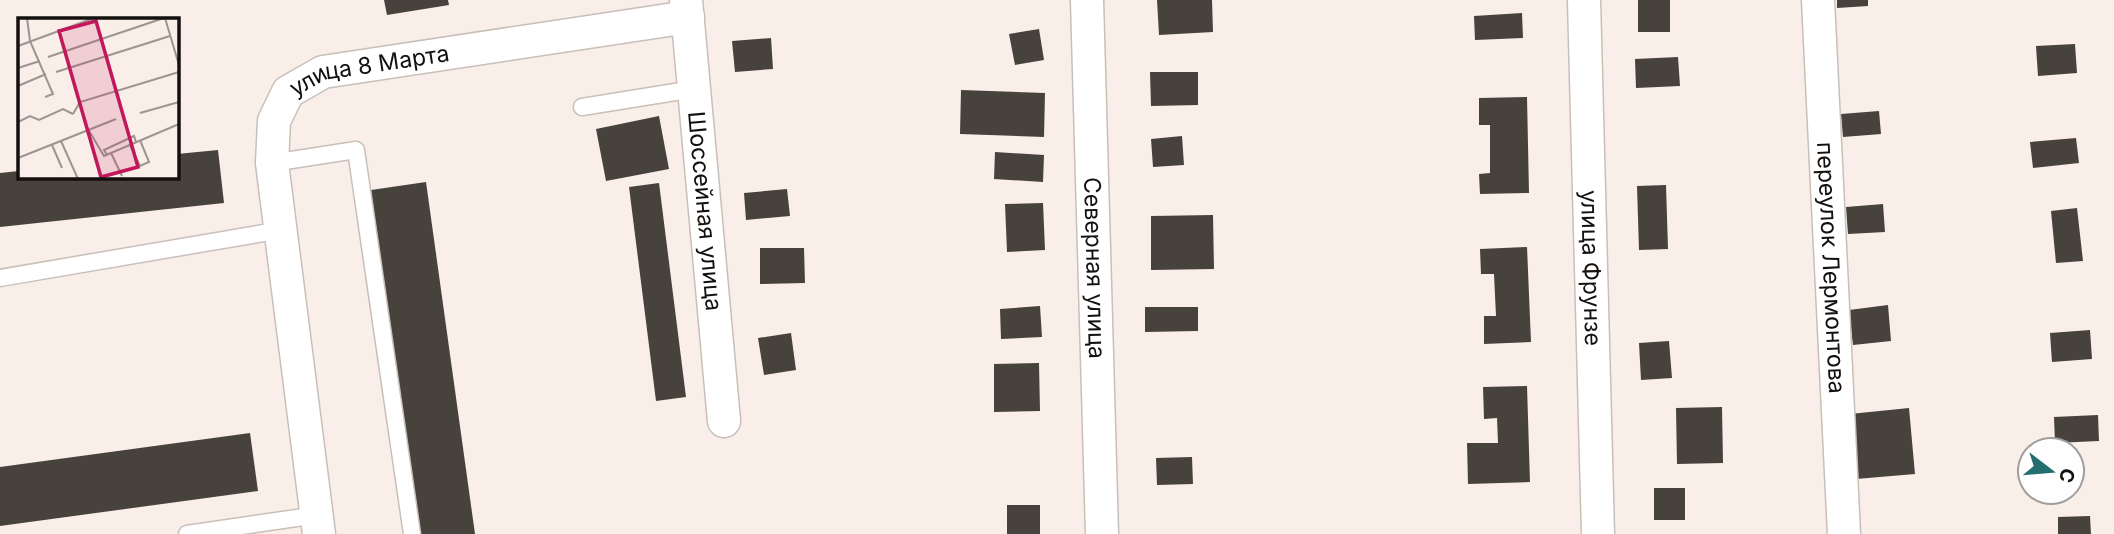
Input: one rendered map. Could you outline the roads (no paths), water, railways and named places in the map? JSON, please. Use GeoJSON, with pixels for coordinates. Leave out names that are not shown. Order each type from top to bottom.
{"type":"FeatureCollection","features":[{"type":"Feature","properties":{"kind":"street","name":"Северная улица"},"geometry":{"type":"LineString","coordinates":[[1087,0],[1102,534]]}},
{"type":"Feature","properties":{"kind":"street","name":"улица Фрунзе"},"geometry":{"type":"LineString","coordinates":[[1584,0],[1598,534]]}},
{"type":"Feature","properties":{"kind":"street","name":"переулок Лермонтова"},"geometry":{"type":"LineString","coordinates":[[1818,0],[1844,534]]}},
{"type":"Feature","properties":{"kind":"street","name":"Шоссейная улица"},"geometry":{"type":"LineString","coordinates":[[687,9],[724,421]]}},
{"type":"Feature","properties":{"kind":"street","name":"улица 8 Марта"},"geometry":{"type":"LineString","coordinates":[[318,524],[272,163],[274,121],[288,92],[323,72],[687,9]]}},
{"type":"Feature","properties":{"kind":"lane"},"geometry":{"type":"LineString","coordinates":[[582,107],[694,89]]}},
{"type":"Feature","properties":{"kind":"lane"},"geometry":{"type":"LineString","coordinates":[[272,163],[356,150],[412,534]]}},
{"type":"Feature","properties":{"kind":"lane"},"geometry":{"type":"LineString","coordinates":[[0,278],[281,230]]}},
{"type":"Feature","properties":{"kind":"lane"},"geometry":{"type":"LineString","coordinates":[[187,534],[318,524]]}}]}
